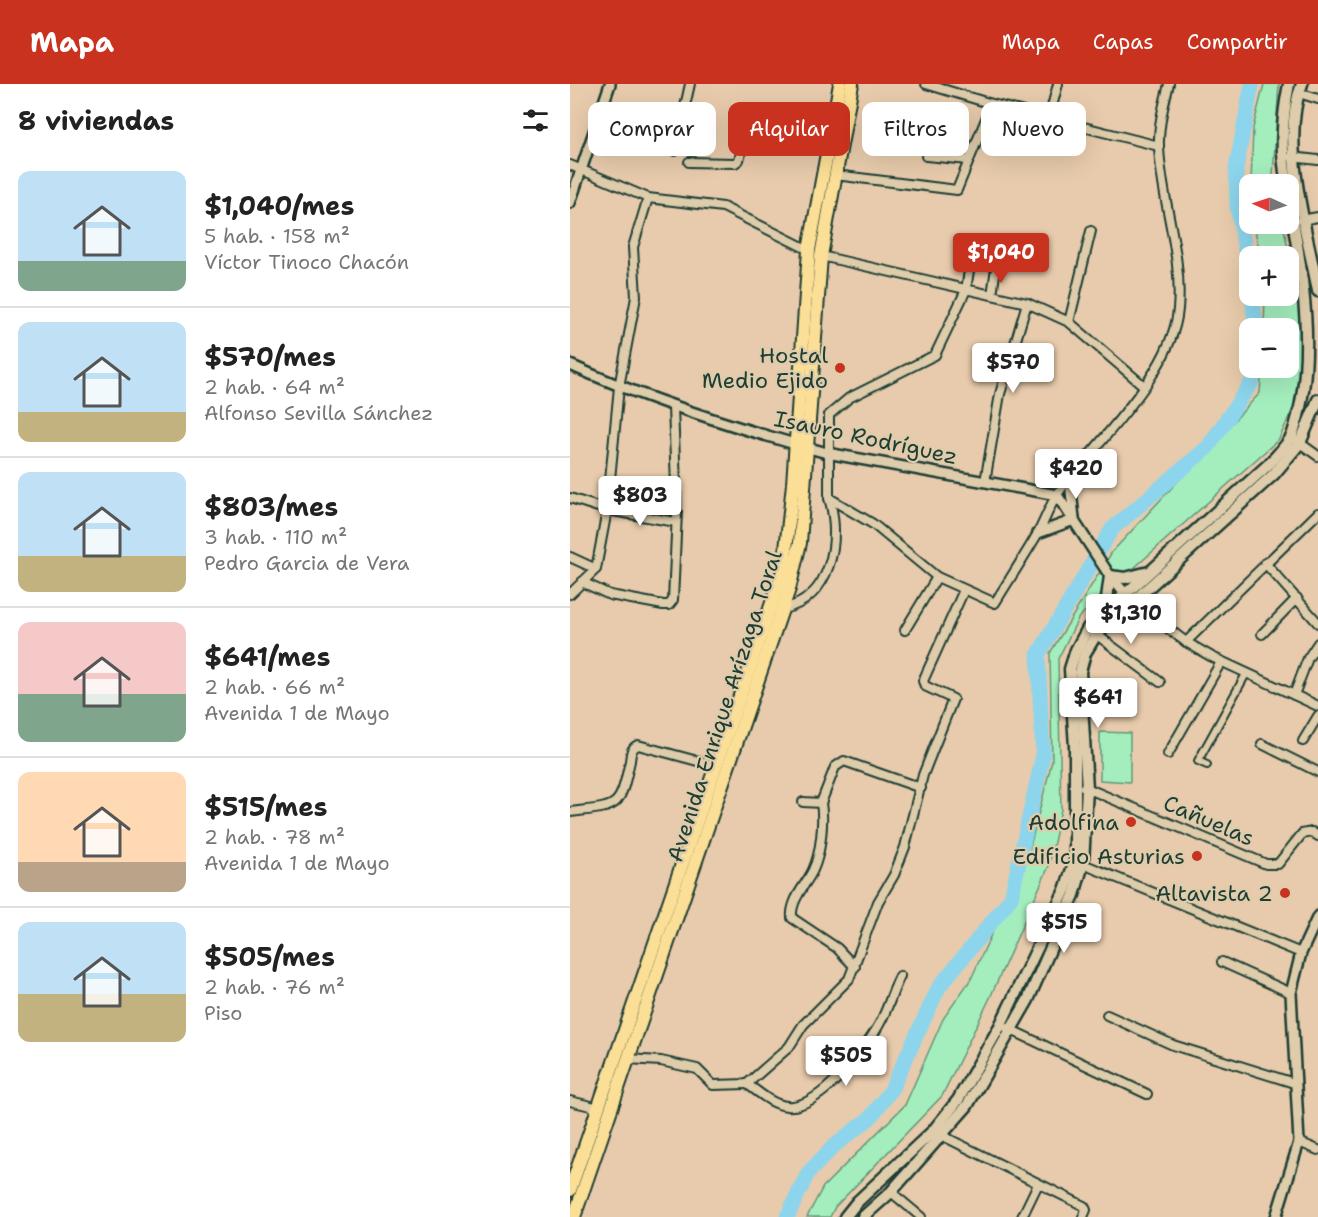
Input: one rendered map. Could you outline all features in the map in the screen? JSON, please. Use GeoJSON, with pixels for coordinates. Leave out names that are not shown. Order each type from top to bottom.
{"type":"FeatureCollection","features":[{"type":"Feature","properties":{"kind":"main road","name":"Avenida Enrique Arízaga Toral"},"geometry":{"type":"LineString","coordinates":[[836,102],[840,84]]}},
{"type":"Feature","properties":{"kind":"main road","name":"Avenida Enrique Arízaga Toral"},"geometry":{"type":"LineString","coordinates":[[574,1217],[782,609],[800,543],[821,256],[852,84]]}},
{"type":"Feature","properties":{"kind":"main road"},"geometry":{"type":"LineString","coordinates":[[1285,174],[1281,154],[1283,115],[1289,84]]}},
{"type":"Feature","properties":{"kind":"main road"},"geometry":{"type":"LineString","coordinates":[[1295,174],[1294,159],[1301,88]]}},
{"type":"Feature","properties":{"kind":"main road","name":"Avenida Enrique Arízaga Toral"},"geometry":{"type":"LineString","coordinates":[[570,1190],[784,568],[808,250],[825,156]]}},
{"type":"Feature","properties":{"kind":"main road"},"geometry":{"type":"LineString","coordinates":[[1299,220],[1318,291]]}},
{"type":"Feature","properties":{"kind":"main road"},"geometry":{"type":"LineString","coordinates":[[863,1217],[891,1192],[943,1136],[967,1106],[1012,1030],[1074,895],[1083,864],[1081,786],[1071,669],[1076,650],[1105,613],[1129,598],[1152,572],[1296,440],[1312,383],[1313,360],[1299,220]]}},
{"type":"Feature","properties":{"kind":"main road"},"geometry":{"type":"LineString","coordinates":[[1092,631],[1274,474],[1318,400]]}},
{"type":"Feature","properties":{"kind":"main road"},"geometry":{"type":"LineString","coordinates":[[1105,613],[1109,575],[1125,578],[1152,572]]}},
{"type":"Feature","properties":{"kind":"main road"},"geometry":{"type":"LineString","coordinates":[[845,1217],[857,1202],[933,1131],[958,1100],[1000,1026],[1065,890],[1075,860],[1081,786]]}},
{"type":"Feature","properties":{"kind":"street"},"geometry":{"type":"LineString","coordinates":[[570,203],[610,84]]}},
{"type":"Feature","properties":{"kind":"street"},"geometry":{"type":"LineString","coordinates":[[686,102],[690,84]]}},
{"type":"Feature","properties":{"kind":"street"},"geometry":{"type":"LineString","coordinates":[[926,84],[985,102]]}},
{"type":"Feature","properties":{"kind":"street"},"geometry":{"type":"LineString","coordinates":[[1053,102],[1058,84]]}},
{"type":"Feature","properties":{"kind":"street"},"geometry":{"type":"LineString","coordinates":[[829,498],[873,524],[937,577],[995,603],[1038,533],[1057,495],[1144,386],[1164,353],[1178,311],[1179,286],[1159,146],[1162,111],[1169,84]]}},
{"type":"Feature","properties":{"kind":"street"},"geometry":{"type":"LineString","coordinates":[[1301,88],[1318,99]]}},
{"type":"Feature","properties":{"kind":"street"},"geometry":{"type":"LineString","coordinates":[[1086,127],[1159,146]]}},
{"type":"Feature","properties":{"kind":"street"},"geometry":{"type":"LineString","coordinates":[[835,176],[957,190],[981,131]]}},
{"type":"Feature","properties":{"kind":"street"},"geometry":{"type":"LineString","coordinates":[[1281,154],[1294,159],[1318,160]]}},
{"type":"Feature","properties":{"kind":"street"},"geometry":{"type":"LineString","coordinates":[[689,162],[735,163],[740,156]]}},
{"type":"Feature","properties":{"kind":"street"},"geometry":{"type":"LineString","coordinates":[[926,156],[969,160]]}},
{"type":"Feature","properties":{"kind":"street"},"geometry":{"type":"LineString","coordinates":[[570,165],[648,198],[723,207],[808,250]]}},
{"type":"Feature","properties":{"kind":"street"},"geometry":{"type":"LineString","coordinates":[[570,594],[596,569],[607,510],[619,387],[636,305],[633,247],[648,198]]}},
{"type":"Feature","properties":{"kind":"street"},"geometry":{"type":"LineString","coordinates":[[1299,220],[1318,217]]}},
{"type":"Feature","properties":{"kind":"street"},"geometry":{"type":"LineString","coordinates":[[1069,322],[1091,231]]}},
{"type":"Feature","properties":{"kind":"street"},"geometry":{"type":"LineString","coordinates":[[782,609],[795,607],[819,588],[828,567],[835,526],[829,498],[827,453],[830,415],[849,398],[932,358],[966,290],[973,245]]}},
{"type":"Feature","properties":{"kind":"street"},"geometry":{"type":"LineString","coordinates":[[992,296],[998,254]]}},
{"type":"Feature","properties":{"kind":"street"},"geometry":{"type":"LineString","coordinates":[[821,256],[1027,303],[1069,322],[1144,386]]}},
{"type":"Feature","properties":{"kind":"street"},"geometry":{"type":"LineString","coordinates":[[985,483],[1000,394],[1027,303]]}},
{"type":"Feature","properties":{"kind":"street","name":"Isauro Rodríguez"},"geometry":{"type":"LineString","coordinates":[[570,364],[619,387],[673,407],[795,445],[827,453],[1057,495]]}},
{"type":"Feature","properties":{"kind":"street"},"geometry":{"type":"LineString","coordinates":[[582,582],[610,595],[663,605],[669,605],[673,600],[676,522],[673,407]]}},
{"type":"Feature","properties":{"kind":"street"},"geometry":{"type":"LineString","coordinates":[[1296,440],[1318,456]]}},
{"type":"Feature","properties":{"kind":"street"},"geometry":{"type":"LineString","coordinates":[[1074,520],[1071,490],[1075,473]]}},
{"type":"Feature","properties":{"kind":"street"},"geometry":{"type":"LineString","coordinates":[[1057,495],[1109,575],[1129,598],[1186,642],[1221,662],[1318,706]]}},
{"type":"Feature","properties":{"kind":"street"},"geometry":{"type":"LineString","coordinates":[[570,498],[607,510],[676,522]]}},
{"type":"Feature","properties":{"kind":"street"},"geometry":{"type":"LineString","coordinates":[[1186,642],[1318,513]]}},
{"type":"Feature","properties":{"kind":"street"},"geometry":{"type":"LineString","coordinates":[[1038,533],[1074,520]]}},
{"type":"Feature","properties":{"kind":"street"},"geometry":{"type":"LineString","coordinates":[[570,557],[596,569]]}},
{"type":"Feature","properties":{"kind":"street"},"geometry":{"type":"LineString","coordinates":[[1265,563],[1318,623]]}},
{"type":"Feature","properties":{"kind":"street"},"geometry":{"type":"LineString","coordinates":[[904,630],[937,577]]}},
{"type":"Feature","properties":{"kind":"street"},"geometry":{"type":"LineString","coordinates":[[747,1084],[789,1047],[803,1024],[849,979],[855,967],[878,902],[894,875],[905,847],[923,775],[953,699],[925,686],[924,681],[964,590]]}},
{"type":"Feature","properties":{"kind":"street"},"geometry":{"type":"LineString","coordinates":[[1262,634],[1297,598]]}},
{"type":"Feature","properties":{"kind":"street"},"geometry":{"type":"LineString","coordinates":[[1092,631],[1160,682]]}},
{"type":"Feature","properties":{"kind":"street"},"geometry":{"type":"LineString","coordinates":[[1294,695],[1308,658],[1318,643]]}},
{"type":"Feature","properties":{"kind":"street"},"geometry":{"type":"LineString","coordinates":[[1168,754],[1221,662]]}},
{"type":"Feature","properties":{"kind":"street"},"geometry":{"type":"LineString","coordinates":[[1207,765],[1198,761],[1246,674]]}},
{"type":"Feature","properties":{"kind":"street"},"geometry":{"type":"LineString","coordinates":[[1303,741],[1318,716]]}},
{"type":"Feature","properties":{"kind":"street"},"geometry":{"type":"LineString","coordinates":[[1262,744],[1318,772]]}},
{"type":"Feature","properties":{"kind":"street"},"geometry":{"type":"LineString","coordinates":[[570,812],[599,809],[615,804],[622,797],[632,752],[638,745],[716,766]]}},
{"type":"Feature","properties":{"kind":"street"},"geometry":{"type":"LineString","coordinates":[[855,967],[837,948],[792,918],[796,900],[817,860],[821,803],[835,767],[844,761],[921,788]]}},
{"type":"Feature","properties":{"kind":"street","name":"Cañuelas"},"geometry":{"type":"LineString","coordinates":[[1081,786],[1266,864],[1278,864],[1302,834],[1312,832],[1318,836]]}},
{"type":"Feature","properties":{"kind":"street"},"geometry":{"type":"LineString","coordinates":[[803,802],[821,803]]}},
{"type":"Feature","properties":{"kind":"street"},"geometry":{"type":"LineString","coordinates":[[1083,864],[1302,953]]}},
{"type":"Feature","properties":{"kind":"street"},"geometry":{"type":"LineString","coordinates":[[1276,1217],[1299,1142],[1294,1083],[1291,993],[1302,953],[1318,916]]}},
{"type":"Feature","properties":{"kind":"street"},"geometry":{"type":"LineString","coordinates":[[1222,962],[1291,993]]}},
{"type":"Feature","properties":{"kind":"street"},"geometry":{"type":"LineString","coordinates":[[627,1059],[661,1061],[697,1069],[713,1084],[747,1084],[777,1104],[789,1107],[809,1103],[824,1091],[851,1062],[882,1020],[900,976]]}},
{"type":"Feature","properties":{"kind":"street"},"geometry":{"type":"LineString","coordinates":[[1107,1016],[1173,1045],[1294,1083]]}},
{"type":"Feature","properties":{"kind":"street"},"geometry":{"type":"LineString","coordinates":[[1000,1026],[1147,1095]]}},
{"type":"Feature","properties":{"kind":"street"},"geometry":{"type":"LineString","coordinates":[[570,1101],[599,1108]]}},
{"type":"Feature","properties":{"kind":"street"},"geometry":{"type":"LineString","coordinates":[[943,1136],[1084,1206],[1086,1210],[1083,1217]]}},
{"type":"Feature","properties":{"kind":"street"},"geometry":{"type":"LineString","coordinates":[[1299,1142],[1318,1150]]}},
{"type":"Feature","properties":{"kind":"street"},"geometry":{"type":"LineString","coordinates":[[1022,1217],[1038,1184]]}},
{"type":"Feature","properties":{"kind":"street"},"geometry":{"type":"LineString","coordinates":[[891,1192],[921,1217]]}},
{"type":"Feature","properties":{"kind":"green space"},"geometry":{"type":"Polygon","coordinates":[[[1264,84],[1279,84],[1273,174],[1251,174],[1253,128],[1264,84]]]}},
{"type":"Feature","properties":{"kind":"green space"},"geometry":{"type":"Polygon","coordinates":[[[1256,234],[1285,234],[1287,246],[1258,246],[1256,234]]]}},
{"type":"Feature","properties":{"kind":"green space"},"geometry":{"type":"Polygon","coordinates":[[[1299,305],[1306,340],[1298,398],[1279,439],[1079,617],[1058,659],[1061,809],[1049,866],[989,1000],[942,1096],[835,1207],[830,1217],[807,1217],[823,1187],[905,1105],[943,1019],[971,979],[1029,851],[1052,761],[1050,653],[1112,552],[1260,393],[1261,378],[1299,378],[1299,318],[1264,318],[1265,306],[1299,305]]]}},
{"type":"Feature","properties":{"kind":"green space"},"geometry":{"type":"Polygon","coordinates":[[[1100,732],[1130,733],[1130,782],[1100,780],[1100,732]]]}},
{"type":"Feature","properties":{"kind":"waterway"},"geometry":{"type":"LineString","coordinates":[[1244,246],[1237,205],[1236,169],[1252,84]]}},
{"type":"Feature","properties":{"kind":"waterway"},"geometry":{"type":"LineString","coordinates":[[1253,306],[1255,318]]}},
{"type":"Feature","properties":{"kind":"waterway"},"geometry":{"type":"LineString","coordinates":[[787,1217],[808,1173],[835,1145],[870,1118],[891,1090],[939,987],[1011,898],[1043,755],[1038,655],[1112,529],[1208,447],[1252,382],[1252,378]]}},
{"type":"Feature","properties":{"kind":"place","name":"Hostal Medio Ejido"},"geometry":{"type":"Point","coordinates":[840,368]}},
{"type":"Feature","properties":{"kind":"place","name":"Adolfina"},"geometry":{"type":"Point","coordinates":[1131,822]}},
{"type":"Feature","properties":{"kind":"place","name":"Edificio Asturias"},"geometry":{"type":"Point","coordinates":[1197,856]}},
{"type":"Feature","properties":{"kind":"place","name":"Altavista 2"},"geometry":{"type":"Point","coordinates":[1285,893]}}]}
